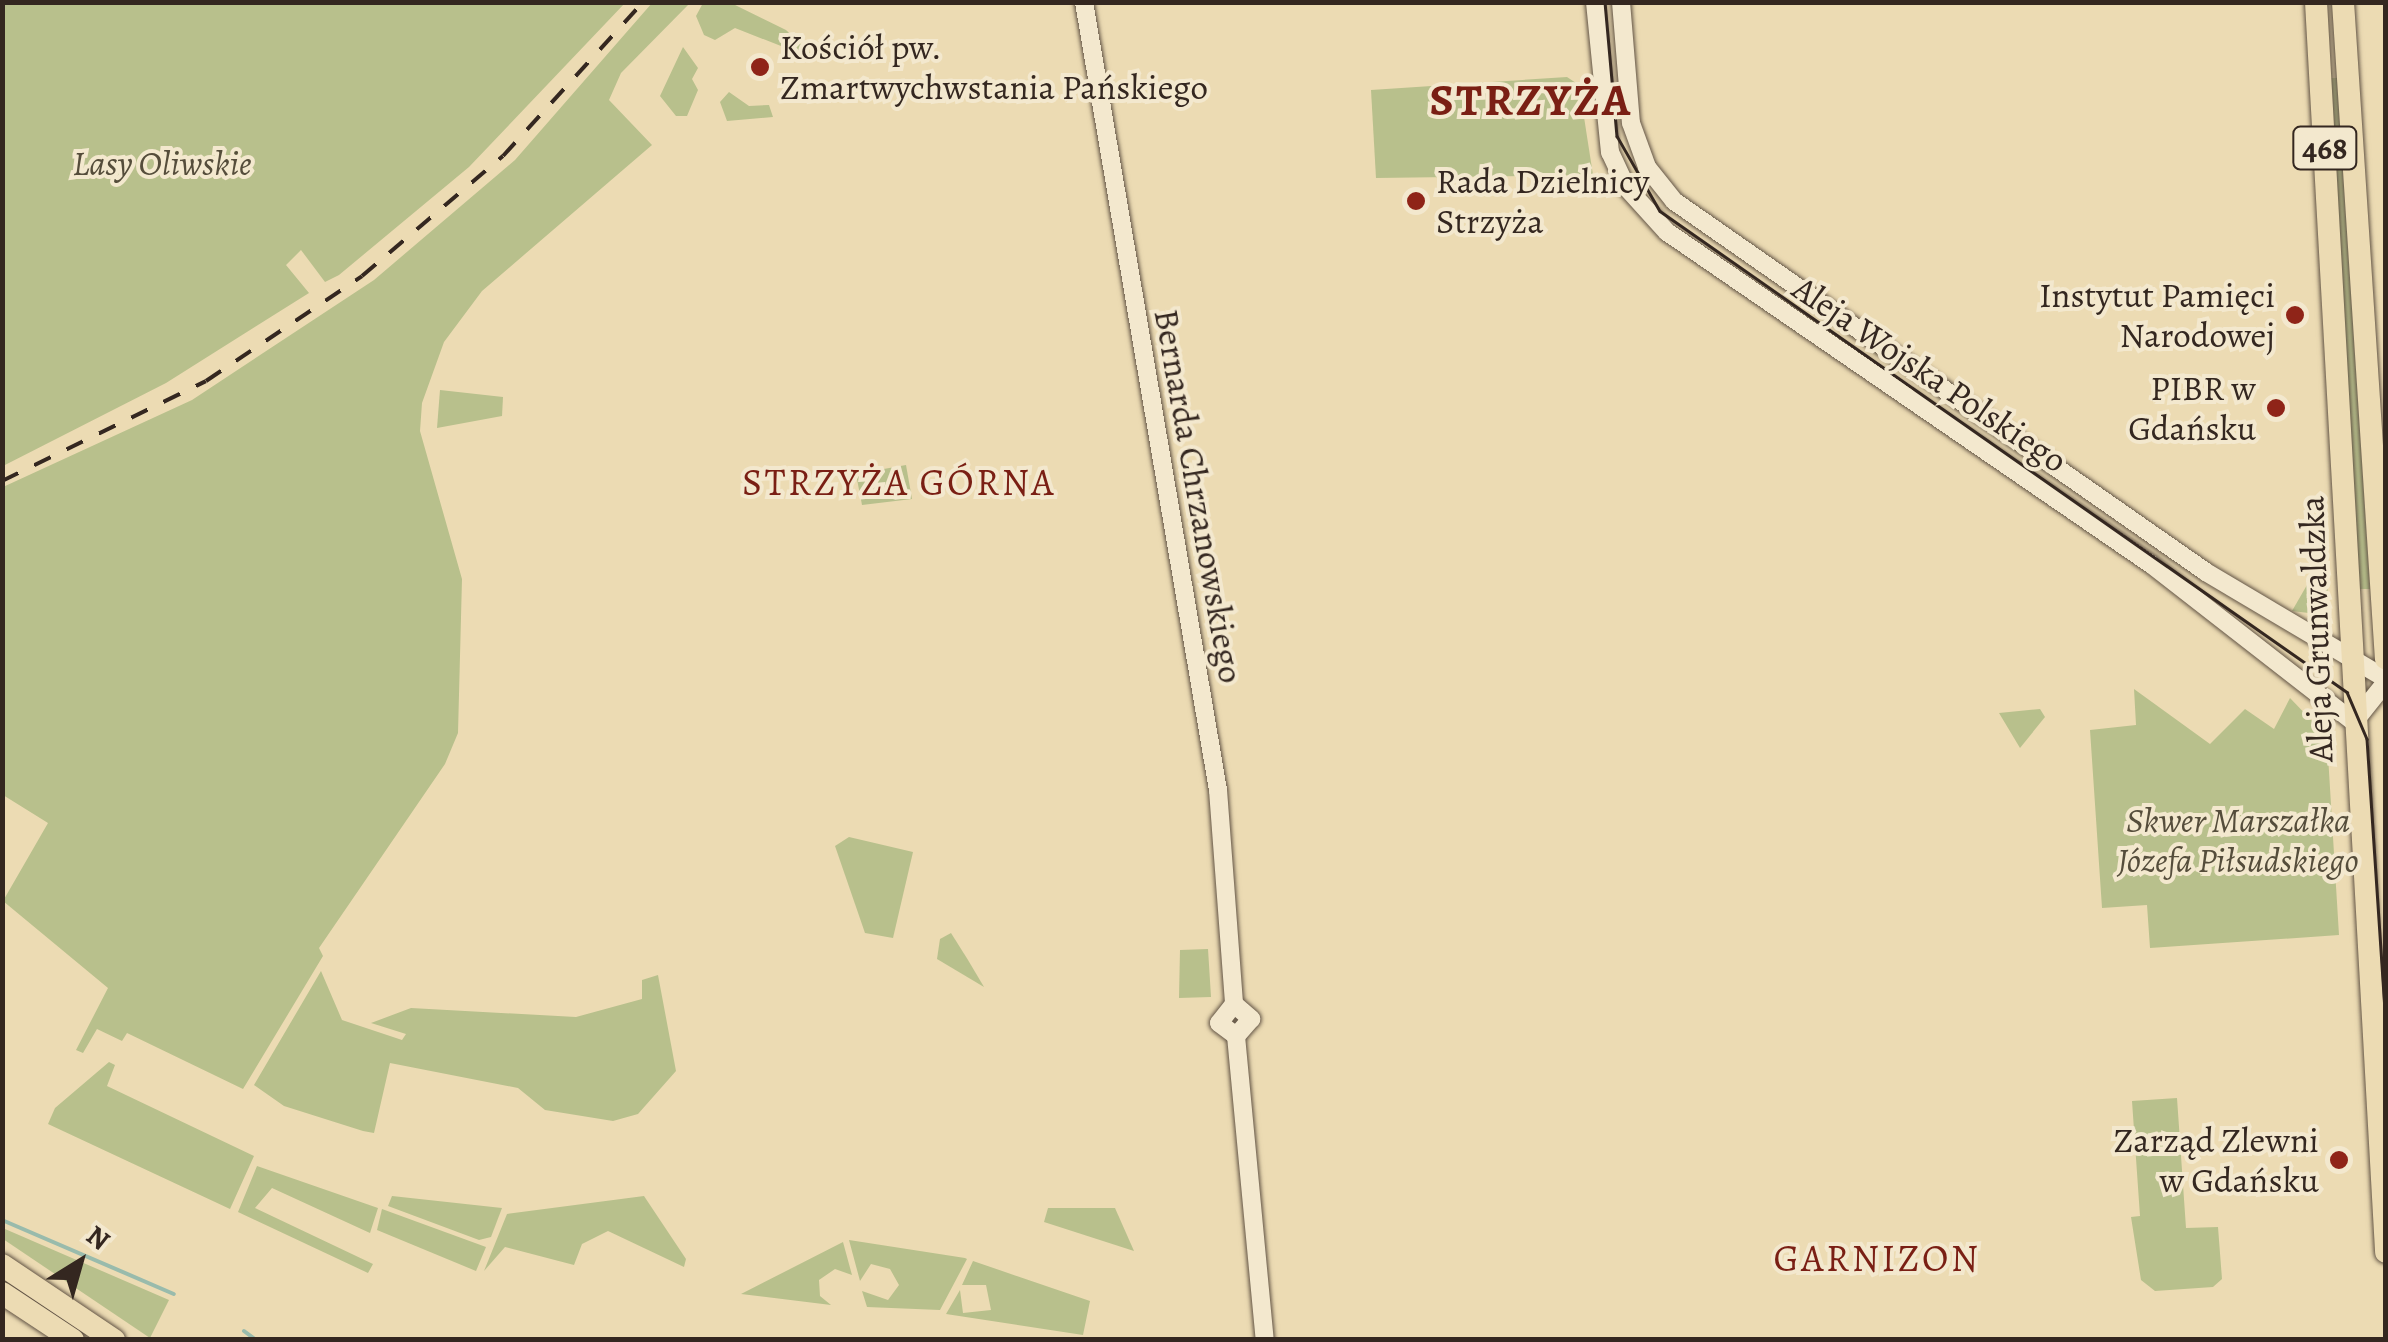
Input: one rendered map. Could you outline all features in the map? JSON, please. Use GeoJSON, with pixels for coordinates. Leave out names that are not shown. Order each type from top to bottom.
{"type":"FeatureCollection","features":[{"type":"Feature","properties":{"kind":"main road","name":"Aleja Grunwaldzka"},"geometry":{"type":"LineString","coordinates":[[2316,2],[2386,1252]]}},
{"type":"Feature","properties":{"kind":"main road","name":"Aleja Grunwaldzka"},"geometry":{"type":"LineString","coordinates":[[2343,2],[2386,658]]}},
{"type":"Feature","properties":{"kind":"main road"},"geometry":{"type":"LineString","coordinates":[[2330,646],[2352,627]]}},
{"type":"Feature","properties":{"kind":"main road"},"geometry":{"type":"LineString","coordinates":[[2,1265],[114,1340]]}},
{"type":"Feature","properties":{"kind":"main road"},"geometry":{"type":"LineString","coordinates":[[2,1293],[73,1340]]}},
{"type":"Feature","properties":{"kind":"street","name":"Bernarda Chrzanowskiego"},"geometry":{"type":"LineString","coordinates":[[1084,2],[1218,790],[1234,1004],[1219,1023],[1236,1036],[1265,1340]]}},
{"type":"Feature","properties":{"kind":"street","name":"Aleja Wojska Polskiego"},"geometry":{"type":"LineString","coordinates":[[1595,2],[1610,152],[1656,222],[2152,565],[2354,722]]}},
{"type":"Feature","properties":{"kind":"street","name":"Aleja Wojska Polskiego"},"geometry":{"type":"LineString","coordinates":[[1621,2],[1634,134],[1674,201],[2206,572],[2386,680]]}},
{"type":"Feature","properties":{"kind":"street"},"geometry":{"type":"LineString","coordinates":[[2354,722],[2386,680]]}},
{"type":"Feature","properties":{"kind":"green space","name":"Lasy Oliwskie"},"geometry":{"type":"Polygon","coordinates":[[[3,2],[625,3],[469,167],[339,275],[325,282],[301,250],[286,265],[309,293],[166,383],[3,466],[3,2]]]}},
{"type":"Feature","properties":{"kind":"green space"},"geometry":{"type":"Polygon","coordinates":[[[652,3],[690,3],[621,73],[609,100],[652,145],[482,291],[444,342],[422,403],[420,431],[462,579],[458,733],[445,764],[319,948],[323,956],[243,1089],[127,1033],[122,1041],[97,1029],[83,1053],[76,1050],[108,988],[3,901],[48,823],[3,795],[3,487],[192,400],[374,280],[515,160],[652,3]]]}},
{"type":"Feature","properties":{"kind":"green space"},"geometry":{"type":"Polygon","coordinates":[[[703,3],[731,3],[786,30],[819,61],[735,28],[715,40],[704,35],[696,16],[703,3]]]}},
{"type":"Feature","properties":{"kind":"green space"},"geometry":{"type":"Polygon","coordinates":[[[683,47],[698,68],[692,79],[698,90],[687,116],[676,116],[660,96],[683,47]]]}},
{"type":"Feature","properties":{"kind":"green space"},"geometry":{"type":"Polygon","coordinates":[[[1567,77],[1579,85],[1593,175],[1376,178],[1371,90],[1567,77]]]}},
{"type":"Feature","properties":{"kind":"green space"},"geometry":{"type":"Polygon","coordinates":[[[2330,78],[2337,78],[2370,589],[2360,589],[2330,78]]]}},
{"type":"Feature","properties":{"kind":"green space"},"geometry":{"type":"Polygon","coordinates":[[[729,92],[749,106],[769,105],[773,117],[727,121],[720,102],[729,92]]]}},
{"type":"Feature","properties":{"kind":"green space"},"geometry":{"type":"Polygon","coordinates":[[[440,390],[503,397],[502,416],[437,428],[440,390]]]}},
{"type":"Feature","properties":{"kind":"green space"},"geometry":{"type":"Polygon","coordinates":[[[906,465],[912,499],[862,505],[856,474],[906,465]]]}},
{"type":"Feature","properties":{"kind":"green space"},"geometry":{"type":"Polygon","coordinates":[[[2326,552],[2328,597],[2317,614],[2292,611],[2326,552]]]}},
{"type":"Feature","properties":{"kind":"green space","name":"Skwer Marszałka Józefa Piłsudskiego"},"geometry":{"type":"Polygon","coordinates":[[[2134,689],[2210,744],[2245,709],[2274,729],[2290,698],[2314,723],[2327,739],[2339,935],[2150,948],[2147,905],[2102,908],[2090,730],[2136,725],[2134,689]]]}},
{"type":"Feature","properties":{"kind":"green space"},"geometry":{"type":"Polygon","coordinates":[[[2040,709],[2045,717],[2020,748],[1999,713],[2040,709]]]}},
{"type":"Feature","properties":{"kind":"green space"},"geometry":{"type":"Polygon","coordinates":[[[849,837],[913,852],[893,938],[865,933],[835,846],[849,837]]]}},
{"type":"Feature","properties":{"kind":"green space"},"geometry":{"type":"Polygon","coordinates":[[[951,933],[984,987],[937,959],[940,939],[951,933]]]}},
{"type":"Feature","properties":{"kind":"green space"},"geometry":{"type":"Polygon","coordinates":[[[1208,949],[1211,997],[1179,998],[1180,950],[1208,949]]]}},
{"type":"Feature","properties":{"kind":"green space"},"geometry":{"type":"Polygon","coordinates":[[[321,971],[342,1020],[402,1040],[406,1034],[371,1023],[411,1008],[576,1017],[642,999],[642,980],[658,975],[676,1071],[638,1114],[613,1121],[545,1110],[518,1088],[390,1063],[374,1133],[363,1131],[284,1106],[254,1085],[321,971]]]}},
{"type":"Feature","properties":{"kind":"green space"},"geometry":{"type":"Polygon","coordinates":[[[109,1062],[115,1065],[107,1086],[254,1156],[230,1209],[48,1124],[55,1108],[109,1062]]]}},
{"type":"Feature","properties":{"kind":"green space"},"geometry":{"type":"Polygon","coordinates":[[[2177,1098],[2186,1228],[2218,1227],[2222,1279],[2213,1287],[2155,1291],[2141,1280],[2131,1217],[2140,1216],[2132,1101],[2177,1098]]]}},
{"type":"Feature","properties":{"kind":"green space"},"geometry":{"type":"Polygon","coordinates":[[[257,1166],[378,1208],[370,1233],[272,1188],[255,1208],[373,1264],[368,1273],[238,1212],[257,1166]]]}},
{"type":"Feature","properties":{"kind":"green space"},"geometry":{"type":"Polygon","coordinates":[[[392,1196],[502,1208],[491,1237],[479,1240],[388,1206],[392,1196]]]}},
{"type":"Feature","properties":{"kind":"green space"},"geometry":{"type":"Polygon","coordinates":[[[644,1196],[686,1259],[684,1267],[608,1231],[582,1244],[574,1265],[505,1247],[484,1271],[507,1214],[644,1196]]]}},
{"type":"Feature","properties":{"kind":"green space"},"geometry":{"type":"Polygon","coordinates":[[[1048,1208],[1115,1208],[1134,1251],[1044,1222],[1048,1208]]]}},
{"type":"Feature","properties":{"kind":"green space"},"geometry":{"type":"Polygon","coordinates":[[[382,1209],[486,1247],[476,1271],[377,1230],[382,1209]]]}},
{"type":"Feature","properties":{"kind":"green space"},"geometry":{"type":"Polygon","coordinates":[[[5,1229],[169,1300],[150,1338],[3,1239],[5,1229]]]}},
{"type":"Feature","properties":{"kind":"green space"},"geometry":{"type":"Polygon","coordinates":[[[849,1240],[967,1259],[940,1310],[867,1307],[862,1291],[888,1300],[899,1285],[890,1269],[871,1264],[860,1281],[849,1240]]]}},
{"type":"Feature","properties":{"kind":"green space"},"geometry":{"type":"Polygon","coordinates":[[[843,1242],[852,1275],[835,1269],[819,1280],[820,1296],[831,1305],[741,1294],[843,1242]]]}},
{"type":"Feature","properties":{"kind":"green space"},"geometry":{"type":"Polygon","coordinates":[[[973,1261],[1090,1301],[1083,1335],[946,1314],[960,1290],[963,1313],[991,1310],[986,1285],[962,1285],[973,1261]]]}},
{"type":"Feature","properties":{"kind":"waterway","name":"STRZYŻA"},"geometry":{"type":"LineString","coordinates":[[2,1220],[174,1294]]}},
{"type":"Feature","properties":{"kind":"waterway","name":"STRZYŻA"},"geometry":{"type":"LineString","coordinates":[[244,1331],[256,1340]]}},
{"type":"Feature","properties":{"kind":"tram line"},"geometry":{"type":"LineString","coordinates":[[1605,2],[1617,136],[1660,211],[2347,692],[2367,739],[2386,1026]]}},
{"type":"Feature","properties":{"kind":"railway"},"geometry":{"type":"LineString","coordinates":[[2,481],[206,381],[362,276],[503,156],[643,2]]}},
{"type":"Feature","properties":{"kind":"place","name":"Kościół pw. Zmartwychwstania Pańskiego"},"geometry":{"type":"Point","coordinates":[760,67]}},
{"type":"Feature","properties":{"kind":"place","name":"Rada Dzielnicy Strzyża"},"geometry":{"type":"Point","coordinates":[1416,201]}},
{"type":"Feature","properties":{"kind":"place","name":"Instytut Pamięci Narodowej"},"geometry":{"type":"Point","coordinates":[2295,315]}},
{"type":"Feature","properties":{"kind":"place","name":"PIBR w Gdańsku"},"geometry":{"type":"Point","coordinates":[2276,408]}},
{"type":"Feature","properties":{"kind":"place","name":"Zarząd Zlewni w Gdańsku"},"geometry":{"type":"Point","coordinates":[2339,1160]}},
{"type":"Feature","properties":{"kind":"district","name":"STRZYŻA"},"geometry":{"type":"Point","coordinates":[1531,101]}},
{"type":"Feature","properties":{"kind":"district","name":"STRZYŻA GÓRNA"},"geometry":{"type":"Point","coordinates":[899,483]}},
{"type":"Feature","properties":{"kind":"district","name":"GARNIZON"},"geometry":{"type":"Point","coordinates":[1877,1259]}}]}
